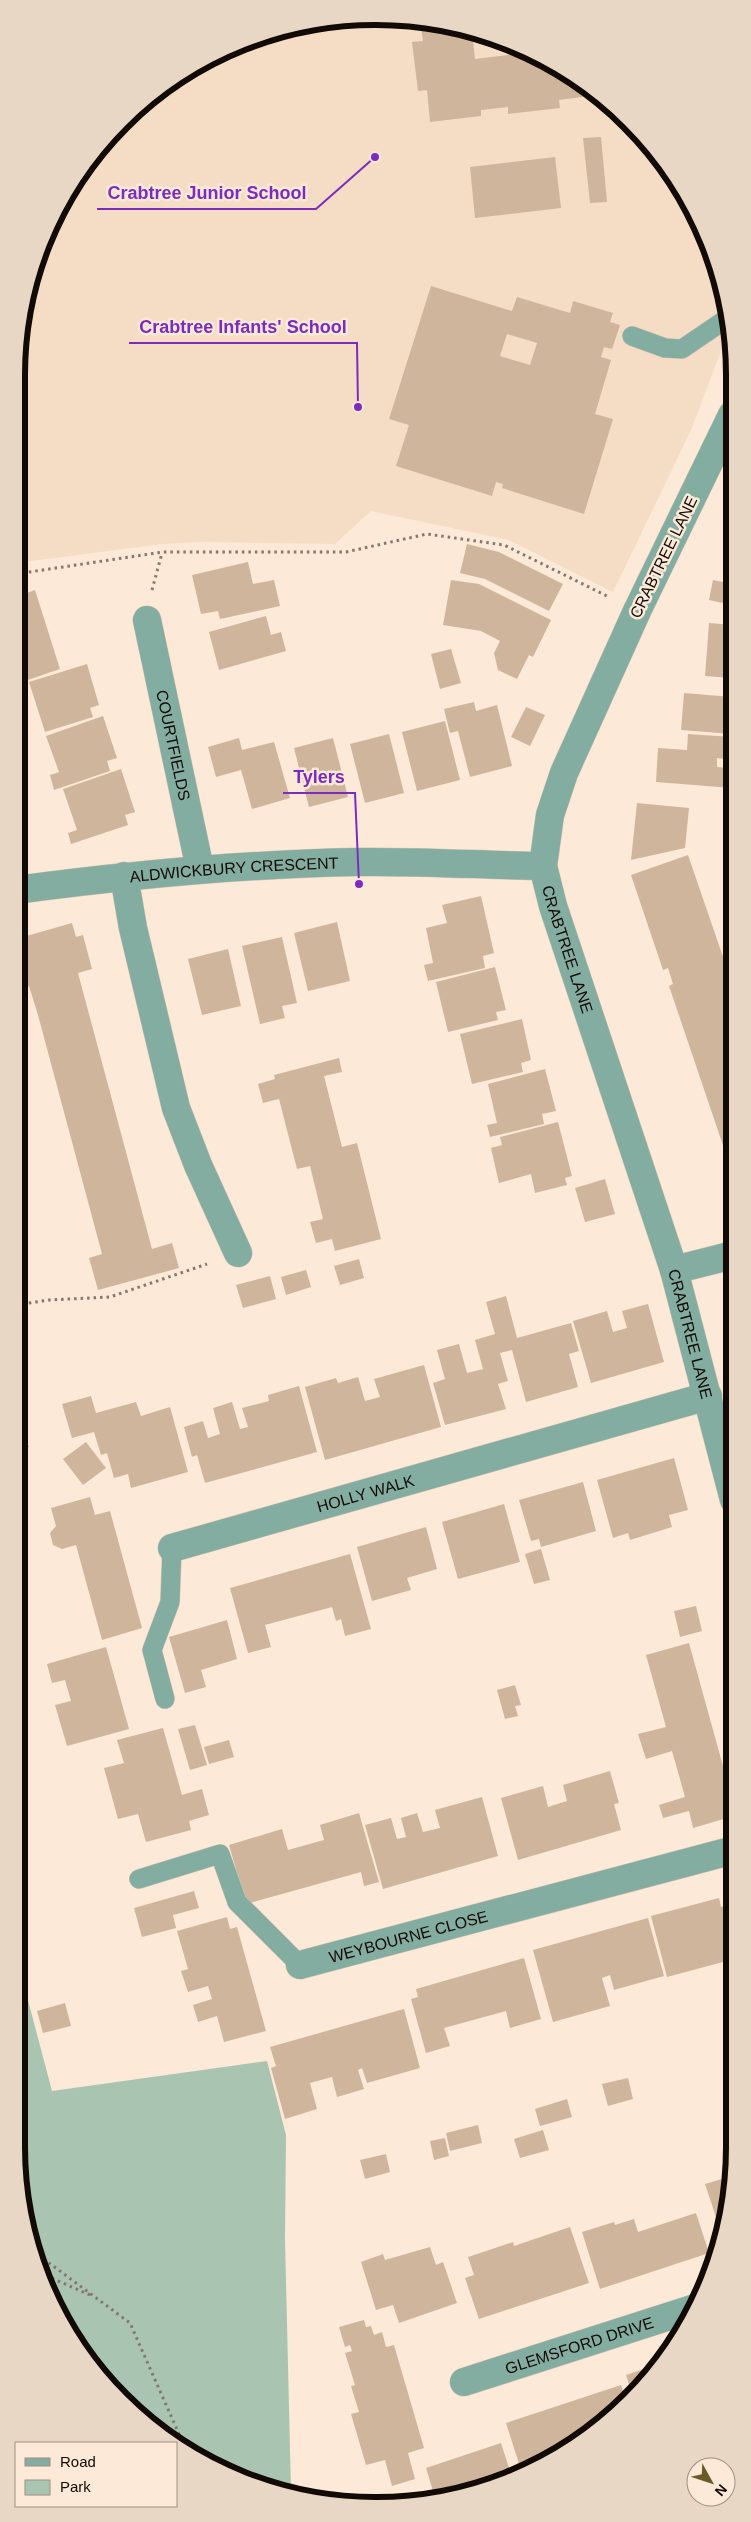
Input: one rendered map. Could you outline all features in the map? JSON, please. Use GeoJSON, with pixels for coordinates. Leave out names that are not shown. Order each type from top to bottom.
{"type":"FeatureCollection","features":[{"type":"Feature","properties":{"kind":"street","name":"CRABTREE LANE"},"geometry":{"type":"LineString","coordinates":[[726,427],[637,611],[564,772],[550,815],[543,866],[553,906],[674,1270],[726,1468]]}},
{"type":"Feature","properties":{"kind":"street","name":"COURTFIELDS"},"geometry":{"type":"LineString","coordinates":[[147,620],[200,869]]}},
{"type":"Feature","properties":{"kind":"street","name":"ALDWICKBURY CRESCENT"},"geometry":{"type":"LineString","coordinates":[[25,889],[124,876],[200,869],[358,862],[543,866]]}},
{"type":"Feature","properties":{"kind":"street"},"geometry":{"type":"LineString","coordinates":[[124,876],[133,928],[176,1108],[198,1165],[238,1253]]}},
{"type":"Feature","properties":{"kind":"street"},"geometry":{"type":"LineString","coordinates":[[674,1270],[726,1257]]}},
{"type":"Feature","properties":{"kind":"street","name":"HOLLY WALK"},"geometry":{"type":"LineString","coordinates":[[172,1548],[708,1396]]}},
{"type":"Feature","properties":{"kind":"street","name":"WEYBOURNE CLOSE"},"geometry":{"type":"LineString","coordinates":[[300,1965],[726,1852]]}},
{"type":"Feature","properties":{"kind":"street","name":"GLEMSFORD DRIVE"},"geometry":{"type":"LineString","coordinates":[[464,2382],[685,2311]]}},
{"type":"Feature","properties":{"kind":"lane"},"geometry":{"type":"LineString","coordinates":[[632,336],[665,348],[682,349],[722,322]]}},
{"type":"Feature","properties":{"kind":"lane","name":"HOLLY WALK"},"geometry":{"type":"LineString","coordinates":[[165,1698],[152,1650],[170,1602],[172,1548]]}},
{"type":"Feature","properties":{"kind":"lane","name":"WEYBOURNE CLOSE"},"geometry":{"type":"LineString","coordinates":[[139,1879],[220,1854],[236,1902],[300,1965]]}},
{"type":"Feature","properties":{"kind":"path"},"geometry":{"type":"LineString","coordinates":[[25,573],[162,552],[346,552],[427,534],[504,545],[637,611]]}},
{"type":"Feature","properties":{"kind":"path"},"geometry":{"type":"LineString","coordinates":[[25,1304],[110,1297],[238,1253]]}},
{"type":"Feature","properties":{"kind":"path"},"geometry":{"type":"LineString","coordinates":[[44,2258],[130,2323],[181,2438]]}},
{"type":"Feature","properties":{"kind":"path"},"geometry":{"type":"LineString","coordinates":[[51,2278],[96,2297]]}},
{"type":"Feature","properties":{"kind":"shaded area"},"geometry":{"type":"Polygon","coordinates":[[[376,25],[421,28],[466,37],[488,44],[531,61],[551,72],[589,97],[607,112],[654,162],[679,200],[699,241],[714,285],[724,343],[691,430],[613,592],[509,540],[371,511],[335,544],[200,542],[162,544],[25,562],[25,376],[28,330],[37,285],[61,220],[84,181],[112,144],[162,97],[220,61],[285,37],[330,28],[353,26],[376,25]]]}},
{"type":"Feature","properties":{"kind":"green space"},"geometry":{"type":"Polygon","coordinates":[[[25,1989],[52,2091],[267,2061],[286,2135],[285,2239],[291,2486],[263,2478],[220,2461],[162,2425],[112,2378],[97,2360],[61,2302],[37,2237],[28,2192],[25,2146],[25,1989]]]}},
{"type":"Feature","properties":{"kind":"building"},"geometry":{"type":"Polygon","coordinates":[[[421,28],[473,39],[475,59],[515,54],[551,72],[588,96],[559,100],[560,108],[508,114],[508,107],[481,110],[481,116],[430,122],[427,90],[418,91],[412,42],[423,41],[421,28]]]}},
{"type":"Feature","properties":{"kind":"building"},"geometry":{"type":"Polygon","coordinates":[[[601,137],[607,202],[590,203],[583,138],[601,137]]]}},
{"type":"Feature","properties":{"kind":"building"},"geometry":{"type":"Polygon","coordinates":[[[555,157],[561,208],[475,218],[470,167],[555,157]]]}},
{"type":"Feature","properties":{"kind":"building"},"geometry":{"type":"Polygon","coordinates":[[[431,286],[512,311],[517,297],[570,313],[573,301],[613,313],[610,322],[620,325],[612,349],[604,347],[601,357],[611,360],[595,414],[613,419],[584,514],[502,488],[503,484],[496,482],[492,496],[396,466],[409,425],[389,419],[431,286]],[[507,334],[500,356],[530,365],[537,343],[507,334]]]}},
{"type":"Feature","properties":{"kind":"building"},"geometry":{"type":"Polygon","coordinates":[[[467,544],[499,552],[563,584],[549,611],[485,579],[460,573],[467,544]]]}},
{"type":"Feature","properties":{"kind":"building"},"geometry":{"type":"Polygon","coordinates":[[[248,562],[253,584],[274,580],[280,606],[220,619],[218,611],[201,614],[192,575],[248,562]]]}},
{"type":"Feature","properties":{"kind":"building"},"geometry":{"type":"Polygon","coordinates":[[[451,580],[479,584],[551,620],[533,657],[529,655],[517,679],[498,670],[494,653],[500,641],[481,631],[443,625],[451,580]]]}},
{"type":"Feature","properties":{"kind":"building"},"geometry":{"type":"Polygon","coordinates":[[[713,580],[726,583],[726,604],[709,600],[713,580]]]}},
{"type":"Feature","properties":{"kind":"building"},"geometry":{"type":"Polygon","coordinates":[[[35,590],[60,669],[25,681],[25,594],[35,590]]]}},
{"type":"Feature","properties":{"kind":"building"},"geometry":{"type":"Polygon","coordinates":[[[266,616],[271,635],[281,632],[286,651],[219,670],[209,632],[266,616]]]}},
{"type":"Feature","properties":{"kind":"building"},"geometry":{"type":"Polygon","coordinates":[[[709,623],[726,624],[726,678],[705,676],[709,623]]]}},
{"type":"Feature","properties":{"kind":"building"},"geometry":{"type":"Polygon","coordinates":[[[451,649],[461,683],[440,689],[431,654],[451,649]]]}},
{"type":"Feature","properties":{"kind":"building"},"geometry":{"type":"Polygon","coordinates":[[[87,664],[99,705],[90,708],[93,717],[45,732],[29,682],[87,664]]]}},
{"type":"Feature","properties":{"kind":"building"},"geometry":{"type":"Polygon","coordinates":[[[684,693],[726,696],[726,734],[681,730],[684,693]]]}},
{"type":"Feature","properties":{"kind":"building"},"geometry":{"type":"Polygon","coordinates":[[[474,702],[476,711],[497,705],[512,766],[470,777],[458,731],[450,733],[444,709],[474,702]]]}},
{"type":"Feature","properties":{"kind":"building"},"geometry":{"type":"Polygon","coordinates":[[[526,707],[545,715],[530,746],[511,737],[526,707]]]}},
{"type":"Feature","properties":{"kind":"building"},"geometry":{"type":"Polygon","coordinates":[[[103,716],[117,758],[107,761],[110,771],[54,790],[50,775],[59,772],[46,736],[103,716]]]}},
{"type":"Feature","properties":{"kind":"building"},"geometry":{"type":"Polygon","coordinates":[[[445,721],[460,780],[417,791],[402,732],[445,721]]]}},
{"type":"Feature","properties":{"kind":"building"},"geometry":{"type":"Polygon","coordinates":[[[389,734],[404,793],[365,803],[350,744],[389,734]]]}},
{"type":"Feature","properties":{"kind":"building"},"geometry":{"type":"Polygon","coordinates":[[[688,734],[726,737],[726,759],[717,758],[717,767],[726,768],[726,788],[656,782],[658,748],[687,750],[688,734]]]}},
{"type":"Feature","properties":{"kind":"building"},"geometry":{"type":"Polygon","coordinates":[[[239,738],[242,750],[274,742],[290,798],[252,809],[241,770],[216,777],[208,747],[239,738]]]}},
{"type":"Feature","properties":{"kind":"building"},"geometry":{"type":"Polygon","coordinates":[[[333,738],[348,797],[309,807],[294,748],[333,738]]]}},
{"type":"Feature","properties":{"kind":"building"},"geometry":{"type":"Polygon","coordinates":[[[121,769],[135,812],[125,815],[128,825],[71,844],[68,833],[77,830],[63,789],[121,769]]]}},
{"type":"Feature","properties":{"kind":"building"},"geometry":{"type":"Polygon","coordinates":[[[637,803],[689,808],[685,848],[631,860],[637,803]]]}},
{"type":"Feature","properties":{"kind":"building"},"geometry":{"type":"Polygon","coordinates":[[[688,855],[726,966],[726,1154],[669,986],[673,984],[668,968],[663,970],[631,875],[688,855]]]}},
{"type":"Feature","properties":{"kind":"building"},"geometry":{"type":"Polygon","coordinates":[[[481,896],[494,953],[483,956],[485,968],[428,981],[424,965],[433,963],[426,928],[447,923],[442,905],[481,896]]]}},
{"type":"Feature","properties":{"kind":"building"},"geometry":{"type":"Polygon","coordinates":[[[337,922],[350,981],[308,991],[294,933],[337,922]]]}},
{"type":"Feature","properties":{"kind":"building"},"geometry":{"type":"Polygon","coordinates":[[[72,923],[76,937],[83,935],[92,969],[78,973],[152,1249],[172,1243],[179,1268],[98,1290],[89,1258],[102,1254],[38,1015],[29,986],[25,987],[25,936],[72,923]]]}},
{"type":"Feature","properties":{"kind":"building"},"geometry":{"type":"Polygon","coordinates":[[[282,937],[297,1003],[282,1006],[285,1018],[260,1024],[242,946],[282,937]]]}},
{"type":"Feature","properties":{"kind":"building"},"geometry":{"type":"Polygon","coordinates":[[[228,949],[241,1006],[202,1015],[188,959],[228,949]]]}},
{"type":"Feature","properties":{"kind":"building"},"geometry":{"type":"Polygon","coordinates":[[[495,967],[506,1010],[496,1012],[498,1020],[448,1032],[436,982],[495,967]]]}},
{"type":"Feature","properties":{"kind":"building"},"geometry":{"type":"Polygon","coordinates":[[[522,1019],[531,1060],[521,1063],[523,1072],[472,1084],[460,1034],[522,1019]]]}},
{"type":"Feature","properties":{"kind":"building"},"geometry":{"type":"Polygon","coordinates":[[[339,1058],[342,1072],[324,1076],[342,1147],[357,1143],[381,1239],[335,1251],[332,1239],[316,1243],[310,1222],[323,1219],[310,1166],[297,1169],[279,1099],[263,1103],[258,1084],[275,1079],[274,1075],[339,1058]]]}},
{"type":"Feature","properties":{"kind":"building"},"geometry":{"type":"Polygon","coordinates":[[[545,1069],[556,1111],[542,1114],[544,1124],[490,1137],[487,1125],[497,1123],[488,1084],[545,1069]]]}},
{"type":"Feature","properties":{"kind":"building"},"geometry":{"type":"Polygon","coordinates":[[[558,1122],[572,1176],[565,1178],[567,1185],[535,1193],[531,1174],[499,1183],[491,1148],[502,1145],[500,1137],[558,1122]]]}},
{"type":"Feature","properties":{"kind":"building"},"geometry":{"type":"Polygon","coordinates":[[[605,1179],[615,1214],[585,1222],[575,1188],[605,1179]]]}},
{"type":"Feature","properties":{"kind":"building"},"geometry":{"type":"Polygon","coordinates":[[[359,1259],[364,1278],[340,1285],[334,1266],[359,1259]]]}},
{"type":"Feature","properties":{"kind":"building"},"geometry":{"type":"Polygon","coordinates":[[[306,1270],[311,1287],[286,1295],[281,1277],[306,1270]]]}},
{"type":"Feature","properties":{"kind":"building"},"geometry":{"type":"Polygon","coordinates":[[[270,1276],[276,1299],[243,1308],[236,1285],[270,1276]]]}},
{"type":"Feature","properties":{"kind":"building"},"geometry":{"type":"Polygon","coordinates":[[[506,1296],[517,1338],[571,1323],[579,1351],[569,1354],[578,1387],[526,1402],[512,1350],[500,1353],[508,1381],[498,1384],[506,1409],[445,1425],[433,1383],[445,1379],[437,1350],[459,1344],[467,1373],[483,1369],[475,1340],[495,1334],[486,1302],[506,1296]]]}},
{"type":"Feature","properties":{"kind":"building"},"geometry":{"type":"Polygon","coordinates":[[[648,1304],[664,1362],[591,1383],[573,1321],[607,1311],[613,1332],[627,1328],[622,1311],[648,1304]]]}},
{"type":"Feature","properties":{"kind":"building"},"geometry":{"type":"Polygon","coordinates":[[[424,1365],[441,1427],[325,1460],[305,1387],[336,1378],[338,1383],[358,1377],[365,1401],[380,1397],[374,1379],[424,1365]]]}},
{"type":"Feature","properties":{"kind":"building"},"geometry":{"type":"Polygon","coordinates":[[[299,1386],[317,1452],[205,1483],[197,1455],[192,1457],[184,1427],[203,1421],[208,1438],[220,1434],[213,1408],[232,1402],[240,1429],[248,1427],[242,1408],[269,1401],[268,1395],[299,1386]]]}},
{"type":"Feature","properties":{"kind":"building"},"geometry":{"type":"Polygon","coordinates":[[[91,1396],[96,1413],[136,1402],[141,1416],[170,1407],[188,1472],[131,1488],[128,1474],[114,1478],[107,1453],[101,1455],[94,1432],[72,1438],[62,1404],[91,1396]]]}},
{"type":"Feature","properties":{"kind":"building"},"geometry":{"type":"Polygon","coordinates":[[[25,1438],[29,1447],[25,1449],[25,1438]]]}},
{"type":"Feature","properties":{"kind":"building"},"geometry":{"type":"Polygon","coordinates":[[[86,1442],[106,1468],[83,1485],[63,1459],[86,1442]]]}},
{"type":"Feature","properties":{"kind":"building"},"geometry":{"type":"Polygon","coordinates":[[[674,1458],[688,1510],[669,1515],[672,1527],[630,1540],[628,1533],[613,1538],[597,1480],[674,1458]]]}},
{"type":"Feature","properties":{"kind":"building"},"geometry":{"type":"Polygon","coordinates":[[[583,1482],[596,1531],[541,1547],[539,1539],[531,1541],[519,1500],[583,1482]]]}},
{"type":"Feature","properties":{"kind":"building"},"geometry":{"type":"Polygon","coordinates":[[[90,1497],[95,1515],[110,1511],[142,1628],[102,1640],[76,1545],[62,1549],[53,1545],[50,1533],[56,1526],[51,1508],[90,1497]]]}},
{"type":"Feature","properties":{"kind":"building"},"geometry":{"type":"Polygon","coordinates":[[[504,1504],[520,1562],[458,1579],[442,1522],[504,1504]]]}},
{"type":"Feature","properties":{"kind":"building"},"geometry":{"type":"Polygon","coordinates":[[[426,1527],[437,1569],[407,1578],[411,1590],[372,1601],[357,1547],[426,1527]]]}},
{"type":"Feature","properties":{"kind":"building"},"geometry":{"type":"Polygon","coordinates":[[[541,1549],[550,1580],[534,1584],[525,1554],[541,1549]]]}},
{"type":"Feature","properties":{"kind":"building"},"geometry":{"type":"Polygon","coordinates":[[[350,1554],[371,1629],[345,1636],[341,1619],[336,1621],[332,1607],[265,1625],[271,1647],[248,1653],[230,1588],[350,1554]]]}},
{"type":"Feature","properties":{"kind":"building"},"geometry":{"type":"Polygon","coordinates":[[[696,1606],[702,1631],[680,1637],[674,1611],[696,1606]]]}},
{"type":"Feature","properties":{"kind":"building"},"geometry":{"type":"Polygon","coordinates":[[[227,1620],[237,1659],[201,1670],[206,1687],[185,1693],[169,1637],[227,1620]]]}},
{"type":"Feature","properties":{"kind":"building"},"geometry":{"type":"Polygon","coordinates":[[[689,1643],[726,1777],[726,1818],[693,1828],[689,1811],[663,1818],[659,1805],[685,1797],[672,1751],[646,1759],[638,1734],[666,1727],[646,1655],[689,1643]]]}},
{"type":"Feature","properties":{"kind":"building"},"geometry":{"type":"Polygon","coordinates":[[[106,1647],[129,1729],[67,1746],[55,1705],[71,1701],[65,1680],[52,1683],[47,1664],[106,1647]]]}},
{"type":"Feature","properties":{"kind":"building"},"geometry":{"type":"Polygon","coordinates":[[[515,1685],[521,1705],[515,1706],[518,1716],[505,1719],[497,1690],[515,1685]]]}},
{"type":"Feature","properties":{"kind":"building"},"geometry":{"type":"Polygon","coordinates":[[[195,1725],[207,1765],[190,1770],[178,1729],[195,1725]]]}},
{"type":"Feature","properties":{"kind":"building"},"geometry":{"type":"Polygon","coordinates":[[[163,1728],[182,1795],[202,1789],[209,1815],[189,1821],[191,1830],[146,1842],[138,1814],[118,1819],[104,1768],[124,1763],[117,1740],[163,1728]]]}},
{"type":"Feature","properties":{"kind":"building"},"geometry":{"type":"Polygon","coordinates":[[[229,1740],[234,1757],[209,1764],[204,1747],[229,1740]]]}},
{"type":"Feature","properties":{"kind":"building"},"geometry":{"type":"Polygon","coordinates":[[[610,1771],[619,1803],[614,1804],[621,1830],[518,1860],[501,1798],[543,1786],[548,1807],[567,1801],[563,1785],[610,1771]]]}},
{"type":"Feature","properties":{"kind":"building"},"geometry":{"type":"Polygon","coordinates":[[[482,1797],[498,1856],[383,1889],[365,1825],[391,1818],[397,1839],[406,1837],[401,1818],[417,1813],[423,1832],[440,1828],[435,1810],[482,1797]]]}},
{"type":"Feature","properties":{"kind":"building"},"geometry":{"type":"Polygon","coordinates":[[[359,1813],[379,1882],[364,1886],[361,1872],[246,1904],[229,1845],[282,1829],[288,1850],[324,1840],[320,1825],[359,1813]]]}},
{"type":"Feature","properties":{"kind":"building"},"geometry":{"type":"Polygon","coordinates":[[[194,1891],[199,1908],[173,1915],[176,1928],[142,1937],[134,1908],[194,1891]]]}},
{"type":"Feature","properties":{"kind":"building"},"geometry":{"type":"Polygon","coordinates":[[[719,1898],[721,1907],[726,1905],[726,1961],[667,1977],[651,1916],[719,1898]]]}},
{"type":"Feature","properties":{"kind":"building"},"geometry":{"type":"Polygon","coordinates":[[[227,1917],[230,1929],[237,1927],[266,2031],[224,2042],[217,2016],[198,2022],[193,2005],[212,1999],[208,1986],[188,1992],[181,1971],[188,1969],[177,1931],[227,1917]]]}},
{"type":"Feature","properties":{"kind":"building"},"geometry":{"type":"Polygon","coordinates":[[[648,1918],[664,1976],[614,1990],[610,1975],[602,1978],[610,2006],[553,2022],[533,1950],[648,1918]]]}},
{"type":"Feature","properties":{"kind":"building"},"geometry":{"type":"Polygon","coordinates":[[[524,1958],[541,2019],[510,2028],[506,2011],[444,2028],[450,2046],[426,2053],[411,1999],[418,1997],[416,1989],[524,1958]]]}},
{"type":"Feature","properties":{"kind":"building"},"geometry":{"type":"Polygon","coordinates":[[[65,2003],[71,2026],[43,2033],[37,2011],[65,2003]]]}},
{"type":"Feature","properties":{"kind":"building"},"geometry":{"type":"Polygon","coordinates":[[[404,2009],[420,2068],[367,2083],[362,2068],[358,2070],[364,2089],[337,2097],[332,2077],[310,2083],[317,2109],[285,2119],[271,2068],[276,2066],[270,2047],[404,2009]]]}},
{"type":"Feature","properties":{"kind":"building"},"geometry":{"type":"Polygon","coordinates":[[[628,2078],[633,2099],[608,2106],[602,2084],[628,2078]]]}},
{"type":"Feature","properties":{"kind":"building"},"geometry":{"type":"Polygon","coordinates":[[[567,2099],[572,2117],[540,2126],[535,2109],[567,2099]]]}},
{"type":"Feature","properties":{"kind":"building"},"geometry":{"type":"Polygon","coordinates":[[[478,2125],[482,2143],[450,2151],[446,2133],[478,2125]]]}},
{"type":"Feature","properties":{"kind":"building"},"geometry":{"type":"Polygon","coordinates":[[[543,2130],[549,2150],[520,2158],[514,2139],[543,2130]]]}},
{"type":"Feature","properties":{"kind":"building"},"geometry":{"type":"Polygon","coordinates":[[[445,2138],[449,2156],[434,2160],[430,2141],[445,2138]]]}},
{"type":"Feature","properties":{"kind":"building"},"geometry":{"type":"Polygon","coordinates":[[[386,2154],[390,2172],[365,2179],[360,2160],[386,2154]]]}},
{"type":"Feature","properties":{"kind":"building"},"geometry":{"type":"Polygon","coordinates":[[[724,2178],[718,2222],[705,2184],[724,2178]]]}},
{"type":"Feature","properties":{"kind":"building"},"geometry":{"type":"Polygon","coordinates":[[[696,2213],[709,2253],[600,2289],[582,2232],[614,2222],[615,2225],[634,2219],[638,2232],[696,2213]]]}},
{"type":"Feature","properties":{"kind":"building"},"geometry":{"type":"Polygon","coordinates":[[[570,2227],[589,2283],[479,2319],[465,2278],[474,2275],[468,2257],[513,2242],[514,2246],[570,2227]]]}},
{"type":"Feature","properties":{"kind":"building"},"geometry":{"type":"Polygon","coordinates":[[[430,2247],[436,2265],[443,2262],[457,2303],[399,2323],[393,2305],[376,2310],[361,2262],[383,2254],[385,2260],[430,2247]]]}},
{"type":"Feature","properties":{"kind":"building"},"geometry":{"type":"Polygon","coordinates":[[[364,2320],[366,2327],[371,2326],[374,2335],[382,2332],[386,2347],[394,2345],[424,2448],[408,2453],[415,2479],[392,2486],[385,2460],[366,2465],[351,2414],[359,2412],[351,2386],[355,2385],[345,2353],[352,2351],[350,2345],[345,2347],[339,2327],[364,2320]]]}},
{"type":"Feature","properties":{"kind":"building"},"geometry":{"type":"Polygon","coordinates":[[[647,2368],[630,2387],[626,2375],[647,2368]]]}},
{"type":"Feature","properties":{"kind":"building"},"geometry":{"type":"Polygon","coordinates":[[[621,2385],[624,2393],[589,2425],[551,2450],[520,2466],[506,2423],[621,2385]]]}},
{"type":"Feature","properties":{"kind":"building"},"geometry":{"type":"Polygon","coordinates":[[[501,2443],[510,2470],[466,2485],[427,2493],[433,2491],[426,2468],[501,2443]]]}},
{"type":"Feature","properties":{"kind":"place","name":"Crabtree Junior School"},"geometry":{"type":"Point","coordinates":[375,157]}},
{"type":"Feature","properties":{"kind":"place","name":"Crabtree Infants' School"},"geometry":{"type":"Point","coordinates":[358,407]}},
{"type":"Feature","properties":{"kind":"place","name":"Tylers"},"geometry":{"type":"Point","coordinates":[359,884]}}]}
